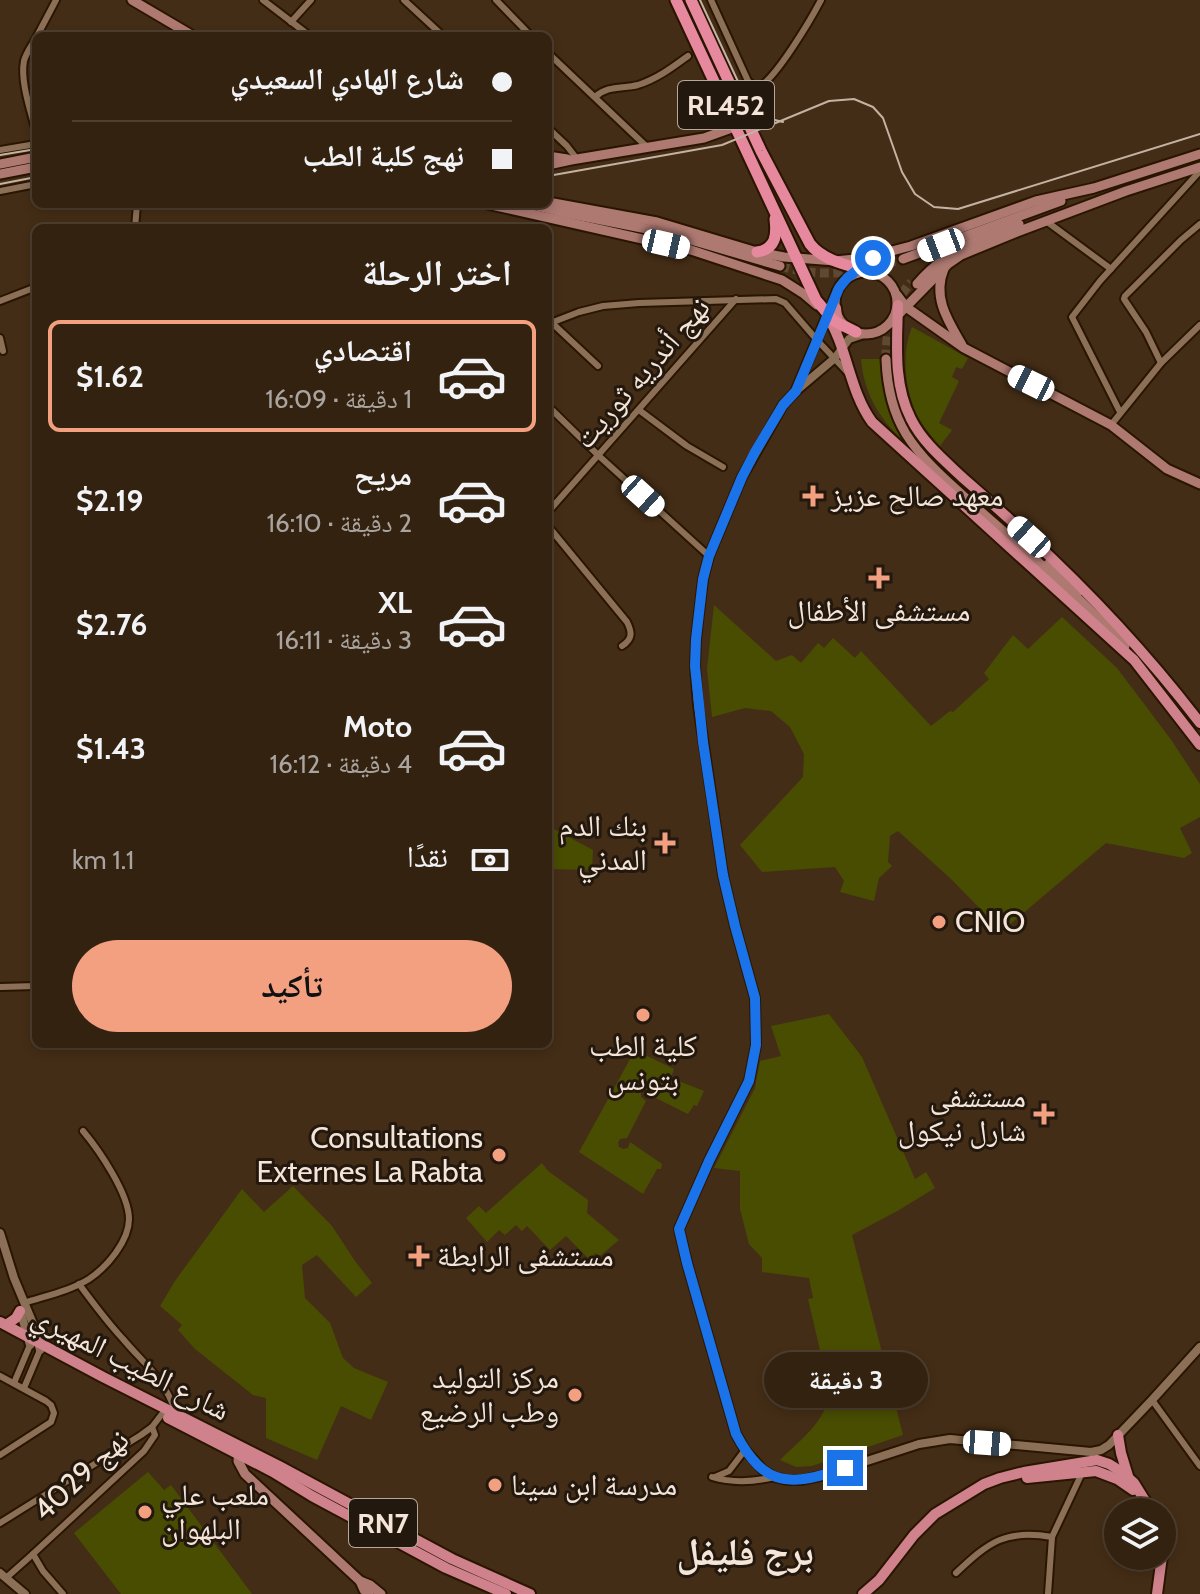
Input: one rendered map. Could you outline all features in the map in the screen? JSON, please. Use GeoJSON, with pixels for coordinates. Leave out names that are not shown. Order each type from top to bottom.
{"type":"FeatureCollection","features":[{"type":"Feature","properties":{"kind":"highway","name":"RL452"},"geometry":{"type":"LineString","coordinates":[[676,0],[811,291],[838,324],[860,333]]}},
{"type":"Feature","properties":{"kind":"highway","name":"RL452"},"geometry":{"type":"LineString","coordinates":[[691,0],[761,151],[810,244],[820,254],[855,272],[875,273]]}},
{"type":"Feature","properties":{"kind":"highway"},"geometry":{"type":"LineString","coordinates":[[757,252],[766,250],[775,240],[775,211]]}},
{"type":"Feature","properties":{"kind":"main road"},"geometry":{"type":"LineString","coordinates":[[132,0],[180,32]]}},
{"type":"Feature","properties":{"kind":"main road"},"geometry":{"type":"LineString","coordinates":[[552,164],[704,138],[735,125],[739,101]]}},
{"type":"Feature","properties":{"kind":"main road"},"geometry":{"type":"LineString","coordinates":[[903,259],[1094,188],[1200,154]]}},
{"type":"Feature","properties":{"kind":"main road"},"geometry":{"type":"LineString","coordinates":[[552,156],[574,159]]}},
{"type":"Feature","properties":{"kind":"main road"},"geometry":{"type":"LineString","coordinates":[[0,164],[32,158]]}},
{"type":"Feature","properties":{"kind":"main road"},"geometry":{"type":"LineString","coordinates":[[0,174],[32,168]]}},
{"type":"Feature","properties":{"kind":"main road"},"geometry":{"type":"LineString","coordinates":[[990,226],[954,245],[925,267],[914,283],[943,258],[963,246],[1078,204],[1200,169]]}},
{"type":"Feature","properties":{"kind":"main road"},"geometry":{"type":"LineString","coordinates":[[828,310],[841,284],[875,257],[1036,201],[1094,188]]}},
{"type":"Feature","properties":{"kind":"main road"},"geometry":{"type":"LineString","coordinates":[[860,333],[880,331],[898,309],[948,264],[972,250],[1126,191]]}},
{"type":"Feature","properties":{"kind":"main road"},"geometry":{"type":"LineString","coordinates":[[552,203],[668,225],[757,252],[797,259],[835,261],[883,254]]}},
{"type":"Feature","properties":{"kind":"main road"},"geometry":{"type":"LineString","coordinates":[[505,208],[711,256],[782,280],[828,310],[838,354],[864,411],[882,433],[1134,660]]}},
{"type":"Feature","properties":{"kind":"main road"},"geometry":{"type":"LineString","coordinates":[[545,208],[667,233],[780,266]]}},
{"type":"Feature","properties":{"kind":"main road"},"geometry":{"type":"LineString","coordinates":[[948,264],[940,281],[941,305],[964,348]]}},
{"type":"Feature","properties":{"kind":"main road","name":"RL452"},"geometry":{"type":"LineString","coordinates":[[875,273],[889,281],[898,309]]}},
{"type":"Feature","properties":{"kind":"main road"},"geometry":{"type":"LineString","coordinates":[[898,309],[900,390],[919,433],[1101,606],[1195,711],[1200,723]]}},
{"type":"Feature","properties":{"kind":"main road"},"geometry":{"type":"LineString","coordinates":[[898,309],[964,348],[1111,425],[1167,469],[1200,484]]}},
{"type":"Feature","properties":{"kind":"main road","name":"RL452"},"geometry":{"type":"LineString","coordinates":[[828,310],[860,333]]}},
{"type":"Feature","properties":{"kind":"main road"},"geometry":{"type":"LineString","coordinates":[[838,324],[838,354]]}},
{"type":"Feature","properties":{"kind":"main road"},"geometry":{"type":"LineString","coordinates":[[1142,651],[922,447],[898,403],[889,359],[887,384],[891,400],[914,446],[1115,635],[1200,745]]}},
{"type":"Feature","properties":{"kind":"main road"},"geometry":{"type":"LineString","coordinates":[[2,1326],[16,1318],[22,1307]]}},
{"type":"Feature","properties":{"kind":"main road","name":"شارع الطيب المهيري"},"geometry":{"type":"LineString","coordinates":[[2,1326],[162,1414],[238,1450]]}},
{"type":"Feature","properties":{"kind":"main road","name":"شارع الطيب المهيري"},"geometry":{"type":"LineString","coordinates":[[34,1343],[175,1413],[238,1450]]}},
{"type":"Feature","properties":{"kind":"main road"},"geometry":{"type":"LineString","coordinates":[[1118,1435],[1129,1478],[1142,1496]]}},
{"type":"Feature","properties":{"kind":"main road"},"geometry":{"type":"LineString","coordinates":[[238,1450],[238,1461],[245,1474],[360,1581],[381,1594]]}},
{"type":"Feature","properties":{"kind":"main road","name":"RN7"},"geometry":{"type":"LineString","coordinates":[[238,1450],[446,1568],[506,1594]]}},
{"type":"Feature","properties":{"kind":"main road","name":"RN7"},"geometry":{"type":"LineString","coordinates":[[238,1450],[452,1559],[530,1594]]}},
{"type":"Feature","properties":{"kind":"main road"},"geometry":{"type":"LineString","coordinates":[[863,1594],[879,1580],[914,1535],[935,1514],[984,1484],[1012,1475],[1097,1460],[1129,1478]]}},
{"type":"Feature","properties":{"kind":"main road"},"geometry":{"type":"LineString","coordinates":[[1087,1462],[1142,1496]]}},
{"type":"Feature","properties":{"kind":"main road"},"geometry":{"type":"LineString","coordinates":[[1157,1594],[1160,1570]]}},
{"type":"Feature","properties":{"kind":"main road"},"geometry":{"type":"LineString","coordinates":[[360,1581],[369,1594]]}},
{"type":"Feature","properties":{"kind":"street"},"geometry":{"type":"LineString","coordinates":[[40,32],[56,0]]}},
{"type":"Feature","properties":{"kind":"street"},"geometry":{"type":"LineString","coordinates":[[263,0],[305,32]]}},
{"type":"Feature","properties":{"kind":"street"},"geometry":{"type":"LineString","coordinates":[[291,22],[311,0]]}},
{"type":"Feature","properties":{"kind":"street"},"geometry":{"type":"LineString","coordinates":[[404,0],[439,32]]}},
{"type":"Feature","properties":{"kind":"street"},"geometry":{"type":"LineString","coordinates":[[496,0],[527,32]]}},
{"type":"Feature","properties":{"kind":"street"},"geometry":{"type":"LineString","coordinates":[[711,0],[748,81],[759,87],[784,59],[821,0]]}},
{"type":"Feature","properties":{"kind":"street"},"geometry":{"type":"LineString","coordinates":[[32,46],[24,65],[32,115]]}},
{"type":"Feature","properties":{"kind":"street"},"geometry":{"type":"LineString","coordinates":[[595,97],[608,88],[635,86],[655,78],[688,56]]}},
{"type":"Feature","properties":{"kind":"street"},"geometry":{"type":"LineString","coordinates":[[552,57],[648,148]]}},
{"type":"Feature","properties":{"kind":"street"},"geometry":{"type":"LineString","coordinates":[[27,93],[32,92]]}},
{"type":"Feature","properties":{"kind":"street"},"geometry":{"type":"LineString","coordinates":[[552,132],[567,146],[574,159]]}},
{"type":"Feature","properties":{"kind":"street"},"geometry":{"type":"LineString","coordinates":[[0,150],[32,145]]}},
{"type":"Feature","properties":{"kind":"street"},"geometry":{"type":"LineString","coordinates":[[1120,412],[1072,317],[1200,169]]}},
{"type":"Feature","properties":{"kind":"street"},"geometry":{"type":"LineString","coordinates":[[0,191],[32,185]]}},
{"type":"Feature","properties":{"kind":"street"},"geometry":{"type":"LineString","coordinates":[[1046,221],[1111,269]]}},
{"type":"Feature","properties":{"kind":"street"},"geometry":{"type":"LineString","coordinates":[[1161,363],[1124,298],[1200,224]]}},
{"type":"Feature","properties":{"kind":"street"},"geometry":{"type":"LineString","coordinates":[[0,301],[32,289]]}},
{"type":"Feature","properties":{"kind":"street"},"geometry":{"type":"LineString","coordinates":[[552,322],[603,306],[767,298],[782,301],[817,340],[838,354]]}},
{"type":"Feature","properties":{"kind":"street","name":"نهج أندريه ثوريت"},"geometry":{"type":"LineString","coordinates":[[552,508],[736,299]]}},
{"type":"Feature","properties":{"kind":"street"},"geometry":{"type":"LineString","coordinates":[[796,391],[828,310]]}},
{"type":"Feature","properties":{"kind":"street"},"geometry":{"type":"LineString","coordinates":[[552,325],[598,366]]}},
{"type":"Feature","properties":{"kind":"street"},"geometry":{"type":"LineString","coordinates":[[1111,425],[1161,363],[1200,325]]}},
{"type":"Feature","properties":{"kind":"street"},"geometry":{"type":"LineString","coordinates":[[774,1477],[745,1450],[736,1434],[679,1229],[749,1081],[756,1045],[755,998],[723,875],[698,705],[696,639],[709,556],[755,452],[783,405],[851,338],[860,333]]}},
{"type":"Feature","properties":{"kind":"street"},"geometry":{"type":"LineString","coordinates":[[0,338],[3,351]]}},
{"type":"Feature","properties":{"kind":"street"},"geometry":{"type":"LineString","coordinates":[[552,410],[709,556]]}},
{"type":"Feature","properties":{"kind":"street"},"geometry":{"type":"LineString","coordinates":[[639,410],[687,446],[723,467]]}},
{"type":"Feature","properties":{"kind":"street"},"geometry":{"type":"LineString","coordinates":[[552,531],[627,622],[631,639],[622,646]]}},
{"type":"Feature","properties":{"kind":"street"},"geometry":{"type":"LineString","coordinates":[[0,987],[32,986]]}},
{"type":"Feature","properties":{"kind":"street"},"geometry":{"type":"LineString","coordinates":[[22,1307],[89,1279],[107,1263],[122,1241],[129,1221],[128,1211],[110,1170],[83,1131]]}},
{"type":"Feature","properties":{"kind":"street"},"geometry":{"type":"LineString","coordinates":[[0,1233],[34,1343],[24,1388]]}},
{"type":"Feature","properties":{"kind":"street"},"geometry":{"type":"LineString","coordinates":[[79,1284],[162,1382],[175,1413]]}},
{"type":"Feature","properties":{"kind":"street"},"geometry":{"type":"LineString","coordinates":[[14,1383],[34,1343]]}},
{"type":"Feature","properties":{"kind":"street"},"geometry":{"type":"LineString","coordinates":[[1048,1594],[1052,1537],[1087,1462],[1118,1435],[1200,1347]]}},
{"type":"Feature","properties":{"kind":"street"},"geometry":{"type":"LineString","coordinates":[[0,1376],[54,1409],[51,1422],[0,1455]]}},
{"type":"Feature","properties":{"kind":"street"},"geometry":{"type":"LineString","coordinates":[[1152,1400],[1200,1466]]}},
{"type":"Feature","properties":{"kind":"street"},"geometry":{"type":"LineString","coordinates":[[0,1523],[152,1427],[162,1414]]}},
{"type":"Feature","properties":{"kind":"street","name":"نهج 4029"},"geometry":{"type":"LineString","coordinates":[[63,1594],[33,1554],[144,1451],[155,1435],[152,1427]]}},
{"type":"Feature","properties":{"kind":"street"},"geometry":{"type":"LineString","coordinates":[[745,1450],[729,1471],[712,1477],[728,1481],[774,1477],[802,1480],[919,1444],[950,1439],[1087,1462]]}},
{"type":"Feature","properties":{"kind":"street"},"geometry":{"type":"LineString","coordinates":[[0,1445],[8,1450]]}},
{"type":"Feature","properties":{"kind":"street"},"geometry":{"type":"LineString","coordinates":[[956,1573],[980,1551],[998,1540],[1020,1534],[1052,1537]]}},
{"type":"Feature","properties":{"kind":"street"},"geometry":{"type":"LineString","coordinates":[[25,1594],[3,1576],[33,1554]]}},
{"type":"Feature","properties":{"kind":"shaded area"},"geometry":{"type":"Polygon","coordinates":[[[912,327],[968,358],[962,369],[956,367],[952,377],[959,381],[939,423],[952,430],[940,446],[919,419],[910,394],[906,348],[912,327]]]}},
{"type":"Feature","properties":{"kind":"shaded area"},"geometry":{"type":"Polygon","coordinates":[[[861,359],[883,359],[910,447],[876,408],[866,385],[861,359]]]}},
{"type":"Feature","properties":{"kind":"shaded area"},"geometry":{"type":"Polygon","coordinates":[[[714,605],[776,661],[792,655],[801,663],[818,643],[824,648],[833,638],[855,658],[861,651],[931,726],[950,711],[953,712],[989,679],[984,673],[1013,635],[1028,649],[1062,617],[1117,668],[1200,784],[1200,817],[1180,828],[1192,853],[1184,858],[1106,843],[1002,931],[898,831],[890,836],[888,862],[892,866],[879,878],[874,901],[840,892],[844,881],[835,867],[762,872],[740,845],[803,777],[804,754],[790,727],[771,711],[745,708],[712,717],[707,669],[714,605]]]}},
{"type":"Feature","properties":{"kind":"shaded area"},"geometry":{"type":"Polygon","coordinates":[[[552,828],[593,850],[592,870],[552,869],[552,828]]]}},
{"type":"Feature","properties":{"kind":"shaded area"},"geometry":{"type":"Polygon","coordinates":[[[829,1014],[862,1057],[915,1179],[926,1172],[935,1188],[852,1235],[903,1435],[812,1466],[796,1467],[780,1460],[823,1414],[830,1393],[808,1299],[813,1298],[809,1278],[762,1272],[762,1258],[749,1244],[740,1209],[740,1171],[714,1168],[755,1088],[760,1061],[781,1056],[771,1026],[829,1014]]]}},
{"type":"Feature","properties":{"kind":"shaded area"},"geometry":{"type":"Polygon","coordinates":[[[635,1050],[674,1069],[671,1078],[704,1091],[697,1106],[694,1105],[688,1114],[652,1096],[650,1090],[641,1092],[641,1097],[646,1101],[627,1138],[620,1139],[618,1143],[623,1149],[628,1148],[630,1142],[662,1164],[643,1194],[579,1152],[635,1050]]]}},
{"type":"Feature","properties":{"kind":"shaded area"},"geometry":{"type":"Polygon","coordinates":[[[542,1163],[548,1171],[588,1200],[587,1213],[619,1240],[600,1256],[596,1253],[589,1259],[566,1236],[550,1250],[527,1226],[522,1231],[516,1225],[505,1235],[499,1230],[487,1242],[466,1218],[479,1206],[486,1213],[542,1163]]]}},
{"type":"Feature","properties":{"kind":"shaded area"},"geometry":{"type":"Polygon","coordinates":[[[293,1186],[332,1226],[372,1283],[356,1297],[317,1255],[302,1265],[305,1298],[330,1323],[343,1358],[354,1368],[388,1382],[371,1420],[341,1406],[317,1460],[266,1438],[266,1398],[253,1395],[195,1349],[178,1330],[182,1325],[160,1306],[242,1189],[264,1212],[293,1186]]]}},
{"type":"Feature","properties":{"kind":"shaded area","name":"ملعب علي البلهوان"},"geometry":{"type":"Polygon","coordinates":[[[148,1472],[164,1490],[171,1485],[252,1594],[121,1594],[74,1533],[148,1472]]]}},
{"type":"Feature","properties":{"kind":"tunnel"},"geometry":{"type":"LineString","coordinates":[[780,266],[828,273],[903,259]]}},
{"type":"Feature","properties":{"kind":"tunnel"},"geometry":{"type":"LineString","coordinates":[[886,359],[891,318],[911,282]]}},
{"type":"Feature","properties":{"kind":"tram line"},"geometry":{"type":"LineString","coordinates":[[700,0],[748,103],[763,117],[783,122]]}},
{"type":"Feature","properties":{"kind":"tram line"},"geometry":{"type":"LineString","coordinates":[[552,175],[722,145],[829,101],[854,99],[873,107],[883,118],[902,172],[915,194],[934,207],[958,209],[1200,134]]}},
{"type":"Feature","properties":{"kind":"tram line"},"geometry":{"type":"LineString","coordinates":[[0,155],[32,150]]}},
{"type":"Feature","properties":{"kind":"tram line"},"geometry":{"type":"LineString","coordinates":[[0,184],[32,178]]}},
{"type":"Feature","properties":{"kind":"place","name":"معهد صالح عزيز"},"geometry":{"type":"Point","coordinates":[813,496]}},
{"type":"Feature","properties":{"kind":"place","name":"مستشفى الأطفال"},"geometry":{"type":"Point","coordinates":[879,578]}},
{"type":"Feature","properties":{"kind":"place","name":"بنك الدم المدني"},"geometry":{"type":"Point","coordinates":[665,843]}},
{"type":"Feature","properties":{"kind":"place","name":"CNIO"},"geometry":{"type":"Point","coordinates":[939,922]}},
{"type":"Feature","properties":{"kind":"place","name":"كلية الطب بتونس"},"geometry":{"type":"Point","coordinates":[643,1015]}},
{"type":"Feature","properties":{"kind":"place","name":"مستشفى شارل نيكول"},"geometry":{"type":"Point","coordinates":[1044,1114]}},
{"type":"Feature","properties":{"kind":"place","name":"Consultations Externes La Rabta"},"geometry":{"type":"Point","coordinates":[499,1155]}},
{"type":"Feature","properties":{"kind":"place","name":"مستشفى الرابطة"},"geometry":{"type":"Point","coordinates":[419,1256]}},
{"type":"Feature","properties":{"kind":"place","name":"مركز التوليد وطب الرضيع"},"geometry":{"type":"Point","coordinates":[575,1395]}},
{"type":"Feature","properties":{"kind":"place","name":"مدرسة ابن سينا"},"geometry":{"type":"Point","coordinates":[495,1485]}},
{"type":"Feature","properties":{"kind":"place","name":"ملعب علي البلهوان"},"geometry":{"type":"Point","coordinates":[145,1512]}},
{"type":"Feature","properties":{"kind":"district","name":"برج فليفل"},"geometry":{"type":"Point","coordinates":[745,1552]}},
{"type":"Feature","properties":{"kind":"route"},"geometry":{"type":"LineString","coordinates":[[845,1468],[802,1480],[787,1480],[763,1470],[745,1450],[736,1434],[679,1229],[749,1081],[757,1023],[755,998],[723,875],[698,705],[696,639],[703,579],[709,556],[742,477],[783,405],[796,391],[839,288],[873,258]]}}]}
